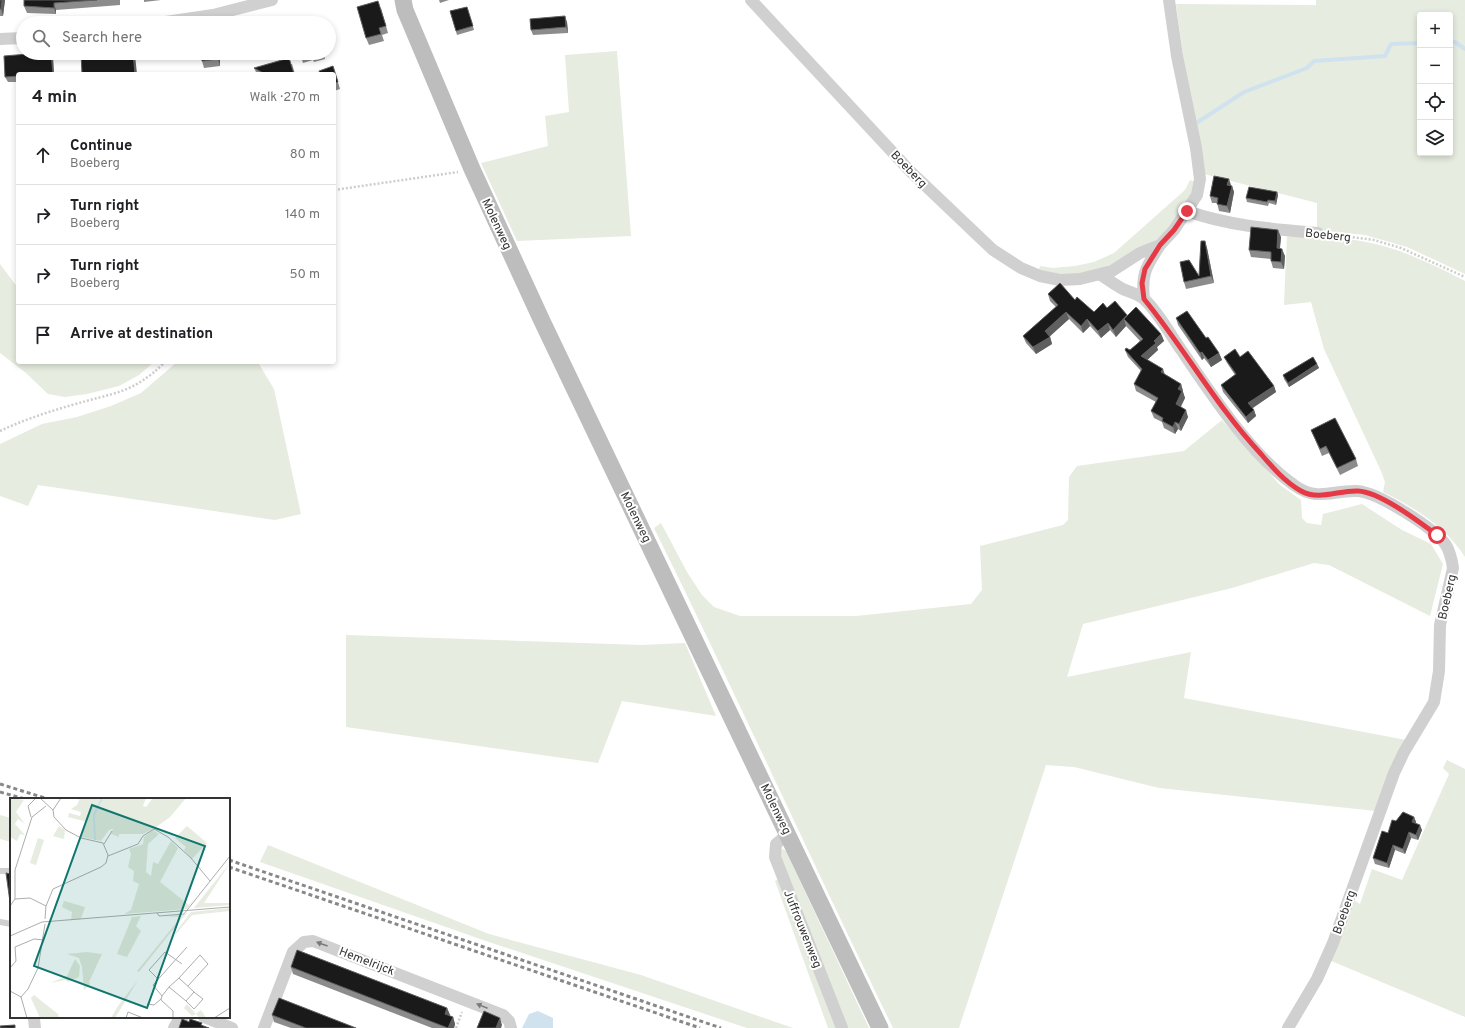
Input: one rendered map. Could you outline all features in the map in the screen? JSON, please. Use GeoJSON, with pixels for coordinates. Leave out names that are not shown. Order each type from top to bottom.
{"type":"FeatureCollection","features":[{"type":"Feature","properties":{"kind":"main road","name":"Molenweg"},"geometry":{"type":"LineString","coordinates":[[403,3],[472,169],[546,328],[880,1028]]}},
{"type":"Feature","properties":{"kind":"street"},"geometry":{"type":"LineString","coordinates":[[190,16],[239,5],[272,0]]}},
{"type":"Feature","properties":{"kind":"street","name":"Boeberg"},"geometry":{"type":"LineString","coordinates":[[751,0],[911,172],[993,250],[1016,265],[1040,276],[1060,280],[1080,279],[1112,271],[1140,253],[1160,245]]}},
{"type":"Feature","properties":{"kind":"street","name":"Boeberg"},"geometry":{"type":"LineString","coordinates":[[1169,0],[1177,56],[1196,148],[1200,179],[1197,195],[1174,230],[1160,245],[1145,269],[1142,283],[1144,299],[1203,383],[1249,442],[1286,480],[1302,491],[1313,495],[1356,491],[1368,492],[1406,513],[1437,535],[1447,547],[1453,568],[1440,625],[1439,676],[1434,702],[1404,752],[1394,773],[1333,943],[1317,978],[1288,1028]]}},
{"type":"Feature","properties":{"kind":"street"},"geometry":{"type":"LineString","coordinates":[[0,39],[16,38]]}},
{"type":"Feature","properties":{"kind":"street","name":"Boeberg"},"geometry":{"type":"LineString","coordinates":[[1187,211],[1211,220],[1262,228],[1318,233]]}},
{"type":"Feature","properties":{"kind":"street"},"geometry":{"type":"LineString","coordinates":[[1101,274],[1120,288],[1144,299]]}},
{"type":"Feature","properties":{"kind":"street","name":"Juffrouwenweg"},"geometry":{"type":"LineString","coordinates":[[788,834],[776,844],[775,858],[842,1028]]}},
{"type":"Feature","properties":{"kind":"street","name":"Hemelrijck"},"geometry":{"type":"LineString","coordinates":[[264,1028],[292,952],[299,945],[308,941],[319,942],[504,1015],[509,1021],[511,1028]]}},
{"type":"Feature","properties":{"kind":"street"},"geometry":{"type":"LineString","coordinates":[[174,1028],[178,1020],[182,1018]]}},
{"type":"Feature","properties":{"kind":"street"},"geometry":{"type":"LineString","coordinates":[[207,1018],[232,1028]]}},
{"type":"Feature","properties":{"kind":"lane"},"geometry":{"type":"LineString","coordinates":[[0,922],[10,924]]}},
{"type":"Feature","properties":{"kind":"path"},"geometry":{"type":"LineString","coordinates":[[336,190],[465,172],[472,169]]}},
{"type":"Feature","properties":{"kind":"path","name":"Boeberg"},"geometry":{"type":"LineString","coordinates":[[1318,233],[1374,240],[1401,248],[1465,277]]}},
{"type":"Feature","properties":{"kind":"path"},"geometry":{"type":"LineString","coordinates":[[0,431],[14,424],[72,405],[130,389],[155,372],[163,364]]}},
{"type":"Feature","properties":{"kind":"path"},"geometry":{"type":"LineString","coordinates":[[456,1028],[467,1000]]}},
{"type":"Feature","properties":{"kind":"shaded area"},"geometry":{"type":"Polygon","coordinates":[[[1316,0],[1465,0],[1465,274],[1407,247],[1365,235],[1317,230],[1317,203],[1204,174],[1185,70],[1176,4],[1316,5],[1316,0]]]}},
{"type":"Feature","properties":{"kind":"shaded area"},"geometry":{"type":"Polygon","coordinates":[[[617,51],[631,236],[517,241],[481,163],[548,146],[545,116],[569,112],[565,55],[617,51]]]}},
{"type":"Feature","properties":{"kind":"shaded area"},"geometry":{"type":"Polygon","coordinates":[[[1190,180],[1195,182],[1191,196],[1177,219],[1155,241],[1137,252],[1105,268],[1088,273],[1069,275],[1039,270],[1040,266],[1053,268],[1075,266],[1094,262],[1114,253],[1185,190],[1190,180]]]}},
{"type":"Feature","properties":{"kind":"shaded area"},"geometry":{"type":"Polygon","coordinates":[[[1287,234],[1346,239],[1391,248],[1417,258],[1465,281],[1465,557],[1449,537],[1429,519],[1418,511],[1383,492],[1385,482],[1381,471],[1324,349],[1311,302],[1284,305],[1287,234]]]}},
{"type":"Feature","properties":{"kind":"shaded area"},"geometry":{"type":"Polygon","coordinates":[[[0,264],[16,285],[16,364],[152,364],[139,375],[119,386],[87,394],[65,397],[48,394],[26,373],[0,353],[0,264]]]}},
{"type":"Feature","properties":{"kind":"shaded area"},"geometry":{"type":"Polygon","coordinates":[[[175,364],[259,364],[274,389],[301,514],[275,520],[38,485],[28,506],[0,496],[0,444],[42,424],[77,417],[111,406],[141,393],[175,364]]]}},
{"type":"Feature","properties":{"kind":"shaded area"},"geometry":{"type":"Polygon","coordinates":[[[1222,420],[1280,485],[1301,500],[1302,518],[1307,523],[1321,525],[1323,514],[1362,504],[1402,530],[1431,544],[1443,564],[1430,616],[1329,565],[1314,563],[1232,588],[1083,624],[1067,677],[1191,652],[1184,698],[1406,740],[1376,811],[1159,788],[1074,767],[1046,765],[959,1028],[893,1028],[654,528],[661,523],[687,572],[702,595],[714,607],[740,616],[856,616],[971,604],[982,590],[980,546],[1063,525],[1068,520],[1069,477],[1077,466],[1184,451],[1222,420]]]}},
{"type":"Feature","properties":{"kind":"shaded area"},"geometry":{"type":"Polygon","coordinates":[[[346,635],[641,645],[685,643],[716,716],[622,701],[598,763],[346,727],[346,635]]]}},
{"type":"Feature","properties":{"kind":"shaded area"},"geometry":{"type":"Polygon","coordinates":[[[1447,760],[1465,769],[1465,1017],[1329,960],[1352,899],[1360,904],[1372,869],[1402,880],[1449,774],[1443,768],[1447,760]]]}},
{"type":"Feature","properties":{"kind":"shaded area"},"geometry":{"type":"Polygon","coordinates":[[[0,815],[10,818],[10,842],[0,839],[0,815]]]}},
{"type":"Feature","properties":{"kind":"shaded area"},"geometry":{"type":"Polygon","coordinates":[[[268,845],[489,934],[641,975],[793,1028],[747,1028],[486,941],[260,862],[268,845]]]}},
{"type":"Feature","properties":{"kind":"shaded area"},"geometry":{"type":"Polygon","coordinates":[[[783,849],[786,851],[869,1028],[846,1028],[781,859],[780,852],[783,849]]]}},
{"type":"Feature","properties":{"kind":"shaded area"},"geometry":{"type":"Polygon","coordinates":[[[779,879],[837,1028],[828,1028],[775,881],[779,879]]]}},
{"type":"Feature","properties":{"kind":"water"},"geometry":{"type":"Polygon","coordinates":[[[538,1011],[553,1018],[553,1028],[522,1028],[529,1014],[538,1011]]]}},
{"type":"Feature","properties":{"kind":"building"},"geometry":{"type":"Polygon","coordinates":[[[0,0],[2,0],[1,9],[0,9],[0,0]]]}},
{"type":"Feature","properties":{"kind":"building"},"geometry":{"type":"Polygon","coordinates":[[[24,0],[97,0],[54,3],[54,8],[24,6],[24,0]]]}},
{"type":"Feature","properties":{"kind":"building"},"geometry":{"type":"Polygon","coordinates":[[[378,1],[386,26],[379,28],[381,34],[366,38],[357,7],[378,1]]]}},
{"type":"Feature","properties":{"kind":"building"},"geometry":{"type":"Polygon","coordinates":[[[467,7],[473,26],[456,31],[450,11],[467,7]]]}},
{"type":"Feature","properties":{"kind":"building"},"geometry":{"type":"Polygon","coordinates":[[[565,16],[566,27],[531,30],[530,19],[565,16]]]}},
{"type":"Feature","properties":{"kind":"building"},"geometry":{"type":"Polygon","coordinates":[[[16,55],[16,60],[52,60],[53,72],[16,72],[16,76],[5,77],[4,56],[16,55]]]}},
{"type":"Feature","properties":{"kind":"building"},"geometry":{"type":"Polygon","coordinates":[[[81,60],[134,60],[135,72],[82,72],[81,60]]]}},
{"type":"Feature","properties":{"kind":"building"},"geometry":{"type":"Polygon","coordinates":[[[282,60],[290,60],[293,72],[261,72],[254,68],[282,60]]]}},
{"type":"Feature","properties":{"kind":"building"},"geometry":{"type":"Polygon","coordinates":[[[333,66],[335,72],[319,72],[333,66]]]}},
{"type":"Feature","properties":{"kind":"building"},"geometry":{"type":"Polygon","coordinates":[[[1214,176],[1229,179],[1227,185],[1232,186],[1227,206],[1217,204],[1218,198],[1210,196],[1214,176]]]}},
{"type":"Feature","properties":{"kind":"building"},"geometry":{"type":"Polygon","coordinates":[[[1249,187],[1277,192],[1275,201],[1268,200],[1267,202],[1246,198],[1249,187]]]}},
{"type":"Feature","properties":{"kind":"building"},"geometry":{"type":"Polygon","coordinates":[[[1251,227],[1278,230],[1277,248],[1282,249],[1281,262],[1271,261],[1271,252],[1249,250],[1251,227]]]}},
{"type":"Feature","properties":{"kind":"building"},"geometry":{"type":"Polygon","coordinates":[[[1201,241],[1205,241],[1211,276],[1184,282],[1180,262],[1189,260],[1199,276],[1201,241]]]}},
{"type":"Feature","properties":{"kind":"building"},"geometry":{"type":"Polygon","coordinates":[[[1060,283],[1075,300],[1077,297],[1094,312],[1103,303],[1107,308],[1115,301],[1127,315],[1113,330],[1108,323],[1098,331],[1087,319],[1081,326],[1066,312],[1045,331],[1050,337],[1033,347],[1023,336],[1058,305],[1048,294],[1060,283]]]}},
{"type":"Feature","properties":{"kind":"building"},"geometry":{"type":"Polygon","coordinates":[[[1136,307],[1161,334],[1154,341],[1156,343],[1141,356],[1163,369],[1161,372],[1181,384],[1178,389],[1182,391],[1176,404],[1186,410],[1179,424],[1175,422],[1173,427],[1162,421],[1163,418],[1151,411],[1158,398],[1134,384],[1142,369],[1125,350],[1126,348],[1130,350],[1143,339],[1124,319],[1136,307]]]}},
{"type":"Feature","properties":{"kind":"building"},"geometry":{"type":"Polygon","coordinates":[[[1187,311],[1206,338],[1208,337],[1219,353],[1208,360],[1202,352],[1200,353],[1176,318],[1187,311]]]}},
{"type":"Feature","properties":{"kind":"building"},"geometry":{"type":"Polygon","coordinates":[[[1235,349],[1240,357],[1248,351],[1274,386],[1248,403],[1254,410],[1246,417],[1221,385],[1236,374],[1224,357],[1235,349]]]}},
{"type":"Feature","properties":{"kind":"building"},"geometry":{"type":"Polygon","coordinates":[[[1313,357],[1317,364],[1288,383],[1283,375],[1313,357]]]}},
{"type":"Feature","properties":{"kind":"building"},"geometry":{"type":"Polygon","coordinates":[[[1335,418],[1356,459],[1337,468],[1326,446],[1320,449],[1311,430],[1335,418]]]}},
{"type":"Feature","properties":{"kind":"building"},"geometry":{"type":"Polygon","coordinates":[[[1403,812],[1414,817],[1412,822],[1420,825],[1416,835],[1409,832],[1403,849],[1393,845],[1387,863],[1373,858],[1382,831],[1388,833],[1392,820],[1396,821],[1403,812]]]}},
{"type":"Feature","properties":{"kind":"building"},"geometry":{"type":"Polygon","coordinates":[[[6,873],[10,874],[10,902],[6,873]]]}},
{"type":"Feature","properties":{"kind":"building"},"geometry":{"type":"Polygon","coordinates":[[[297,950],[447,1008],[445,1014],[453,1017],[448,1028],[291,967],[297,950]]]}},
{"type":"Feature","properties":{"kind":"building"},"geometry":{"type":"Polygon","coordinates":[[[279,998],[356,1028],[306,1028],[272,1015],[279,998]]]}},
{"type":"Feature","properties":{"kind":"building"},"geometry":{"type":"Polygon","coordinates":[[[484,1011],[500,1018],[496,1028],[477,1028],[484,1011]]]}},
{"type":"Feature","properties":{"kind":"building"},"geometry":{"type":"Polygon","coordinates":[[[182,1019],[189,1022],[190,1019],[202,1023],[201,1025],[209,1028],[179,1028],[182,1019]]]}},
{"type":"Feature","properties":{"kind":"building"},"geometry":{"type":"Polygon","coordinates":[[[15,1025],[15,1028],[0,1028],[0,1026],[15,1025]]]}},
{"type":"Feature","properties":{"kind":"waterway"},"geometry":{"type":"LineString","coordinates":[[1453,42],[1465,49]]}},
{"type":"Feature","properties":{"kind":"waterway"},"geometry":{"type":"LineString","coordinates":[[1198,122],[1244,92],[1307,68],[1314,61],[1385,56],[1391,44],[1417,43]]}},
{"type":"Feature","properties":{"kind":"railway"},"geometry":{"type":"LineString","coordinates":[[0,784],[45,798]]}},
{"type":"Feature","properties":{"kind":"railway"},"geometry":{"type":"LineString","coordinates":[[0,792],[21,798]]}},
{"type":"Feature","properties":{"kind":"railway"},"geometry":{"type":"LineString","coordinates":[[230,860],[721,1028]]}},
{"type":"Feature","properties":{"kind":"railway"},"geometry":{"type":"LineString","coordinates":[[230,867],[700,1028]]}},
{"type":"Feature","properties":{"kind":"route"},"geometry":{"type":"LineString","coordinates":[[1187,211],[1174,230],[1160,245],[1145,269],[1142,283],[1144,299],[1203,383],[1249,442],[1270,465],[1286,480],[1302,491],[1313,495],[1356,491],[1368,492],[1406,513],[1437,535]]}}]}
